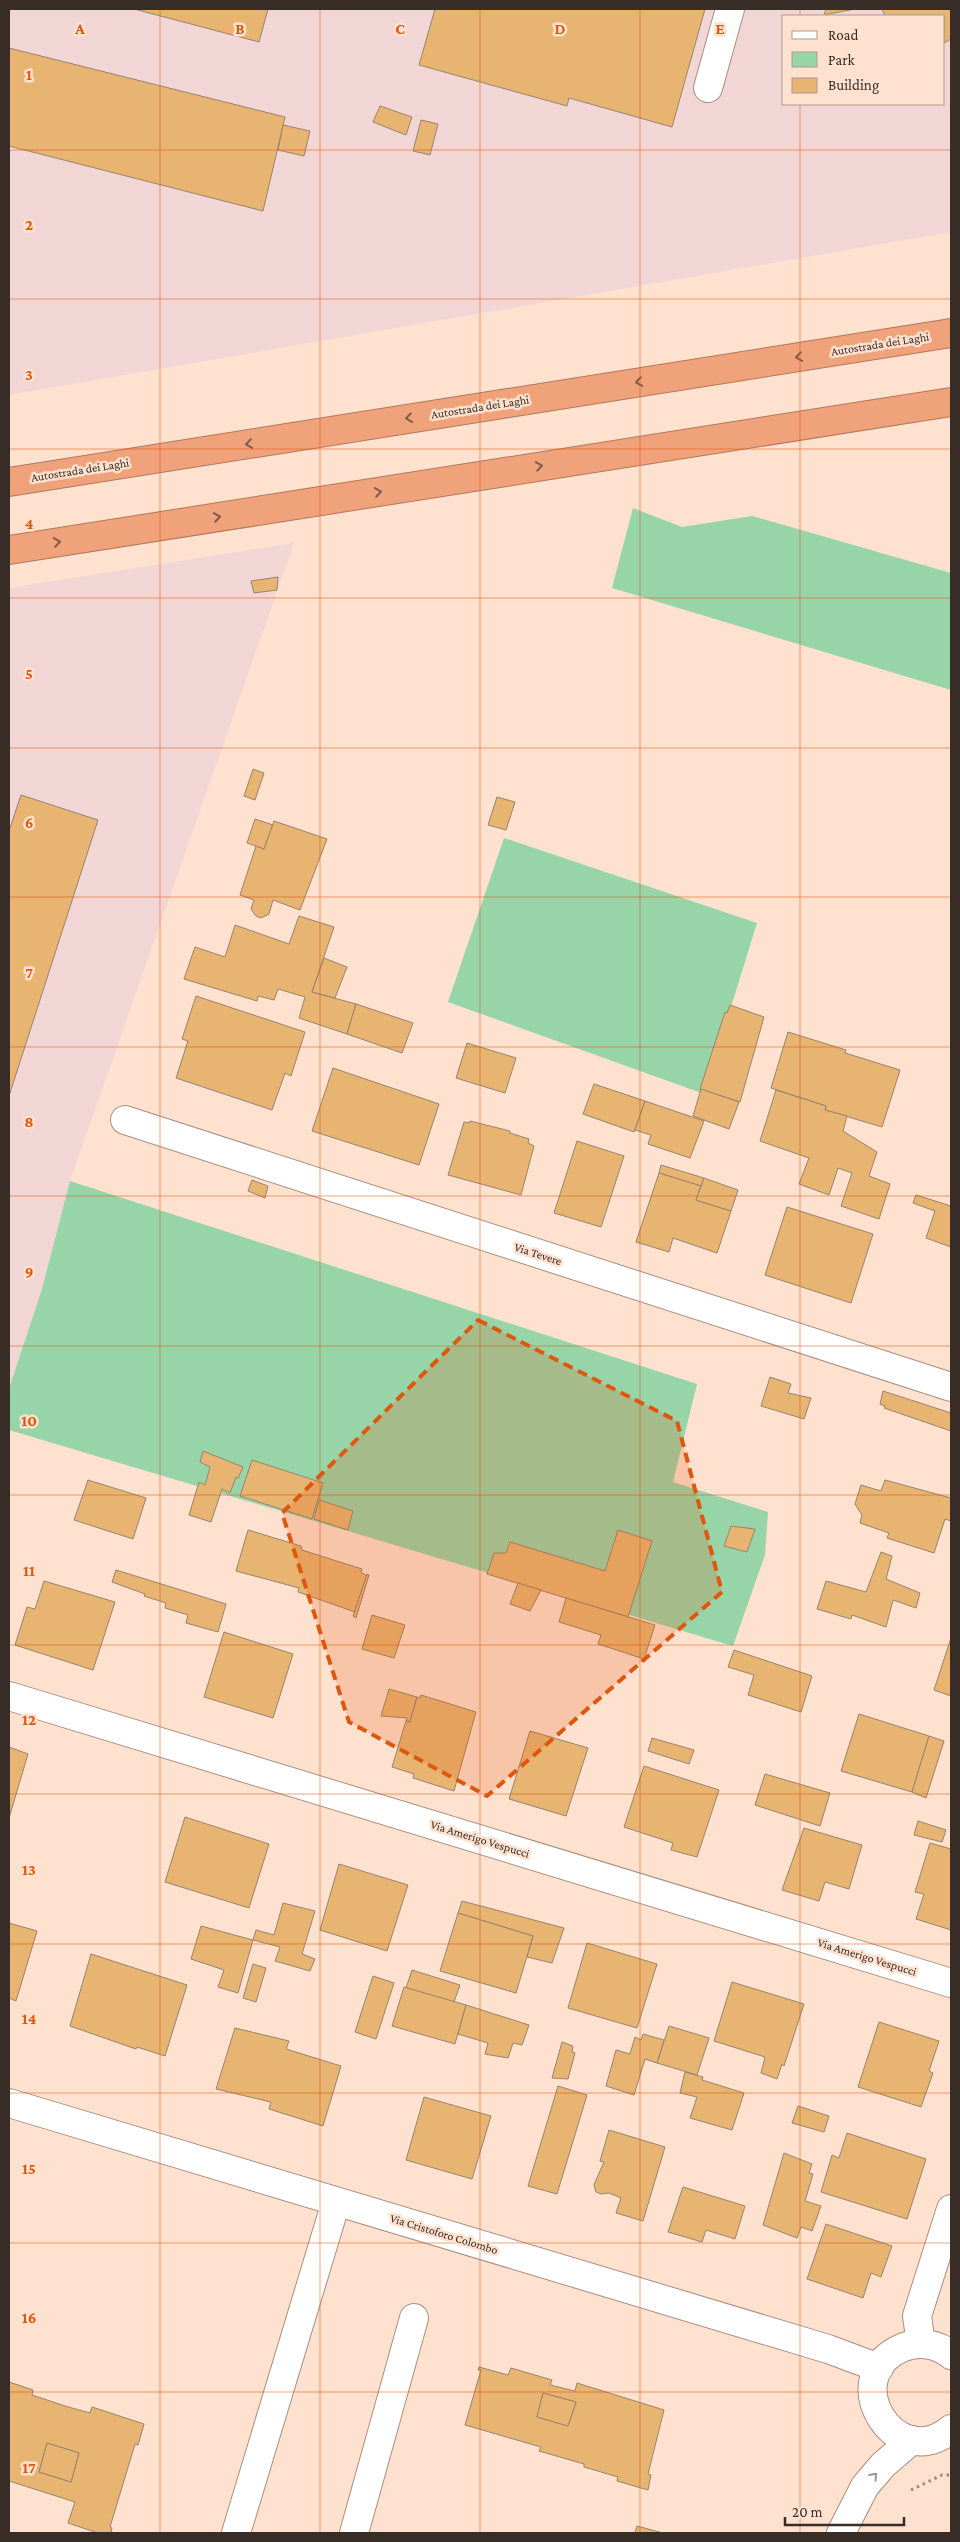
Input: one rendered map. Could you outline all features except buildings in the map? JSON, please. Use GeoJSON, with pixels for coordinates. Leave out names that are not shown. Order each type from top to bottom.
{"type":"FeatureCollection","features":[{"type":"Feature","properties":{"kind":"highway","name":"Autostrada dei Laghi"},"geometry":{"type":"LineString","coordinates":[[9,482],[951,333]]}},
{"type":"Feature","properties":{"kind":"highway"},"geometry":{"type":"LineString","coordinates":[[9,550],[951,402]]}},
{"type":"Feature","properties":{"kind":"street"},"geometry":{"type":"LineString","coordinates":[[708,88],[730,9]]}},
{"type":"Feature","properties":{"kind":"street","name":"Via Tevere"},"geometry":{"type":"LineString","coordinates":[[125,1120],[951,1387]]}},
{"type":"Feature","properties":{"kind":"street","name":"Via Amerigo Vespucci"},"geometry":{"type":"LineString","coordinates":[[9,1696],[951,1982]]}},
{"type":"Feature","properties":{"kind":"street","name":"Via Cristoforo Colombo"},"geometry":{"type":"LineString","coordinates":[[9,2103],[828,2349],[879,2368]]}},
{"type":"Feature","properties":{"kind":"street"},"geometry":{"type":"LineString","coordinates":[[236,2533],[336,2202]]}},
{"type":"Feature","properties":{"kind":"street"},"geometry":{"type":"LineString","coordinates":[[921,2344],[917,2316],[951,2209]]}},
{"type":"Feature","properties":{"kind":"street"},"geometry":{"type":"LineString","coordinates":[[354,2533],[414,2318]]}},
{"type":"Feature","properties":{"kind":"street"},"geometry":{"type":"LineString","coordinates":[[951,2355],[934,2345],[921,2344],[897,2350],[879,2368],[873,2382],[873,2398],[877,2413],[885,2426],[898,2435],[912,2440],[928,2440],[944,2435],[951,2429]]}},
{"type":"Feature","properties":{"kind":"street"},"geometry":{"type":"LineString","coordinates":[[841,2533],[865,2486],[883,2466],[912,2440]]}},
{"type":"Feature","properties":{"kind":"highlighted area"},"geometry":{"type":"Polygon","coordinates":[[[478,1320],[677,1421],[722,1592],[487,1796],[349,1722],[282,1513],[478,1320]]]}},
{"type":"Feature","properties":{"kind":"shaded area"},"geometry":{"type":"Polygon","coordinates":[[[9,9],[951,9],[951,232],[9,395],[9,9]]]}},
{"type":"Feature","properties":{"kind":"shaded area"},"geometry":{"type":"Polygon","coordinates":[[[294,543],[70,1181],[42,1289],[9,1386],[9,588],[294,543]]]}},
{"type":"Feature","properties":{"kind":"green space"},"geometry":{"type":"Polygon","coordinates":[[[633,508],[682,527],[752,516],[951,573],[951,690],[612,588],[633,508]]]}},
{"type":"Feature","properties":{"kind":"green space"},"geometry":{"type":"Polygon","coordinates":[[[504,838],[757,923],[704,1094],[448,1002],[504,838]]]}},
{"type":"Feature","properties":{"kind":"green space"},"geometry":{"type":"Polygon","coordinates":[[[70,1181],[697,1384],[673,1482],[768,1512],[765,1555],[733,1646],[9,1430],[9,1388],[42,1289],[70,1181]]]}}]}
